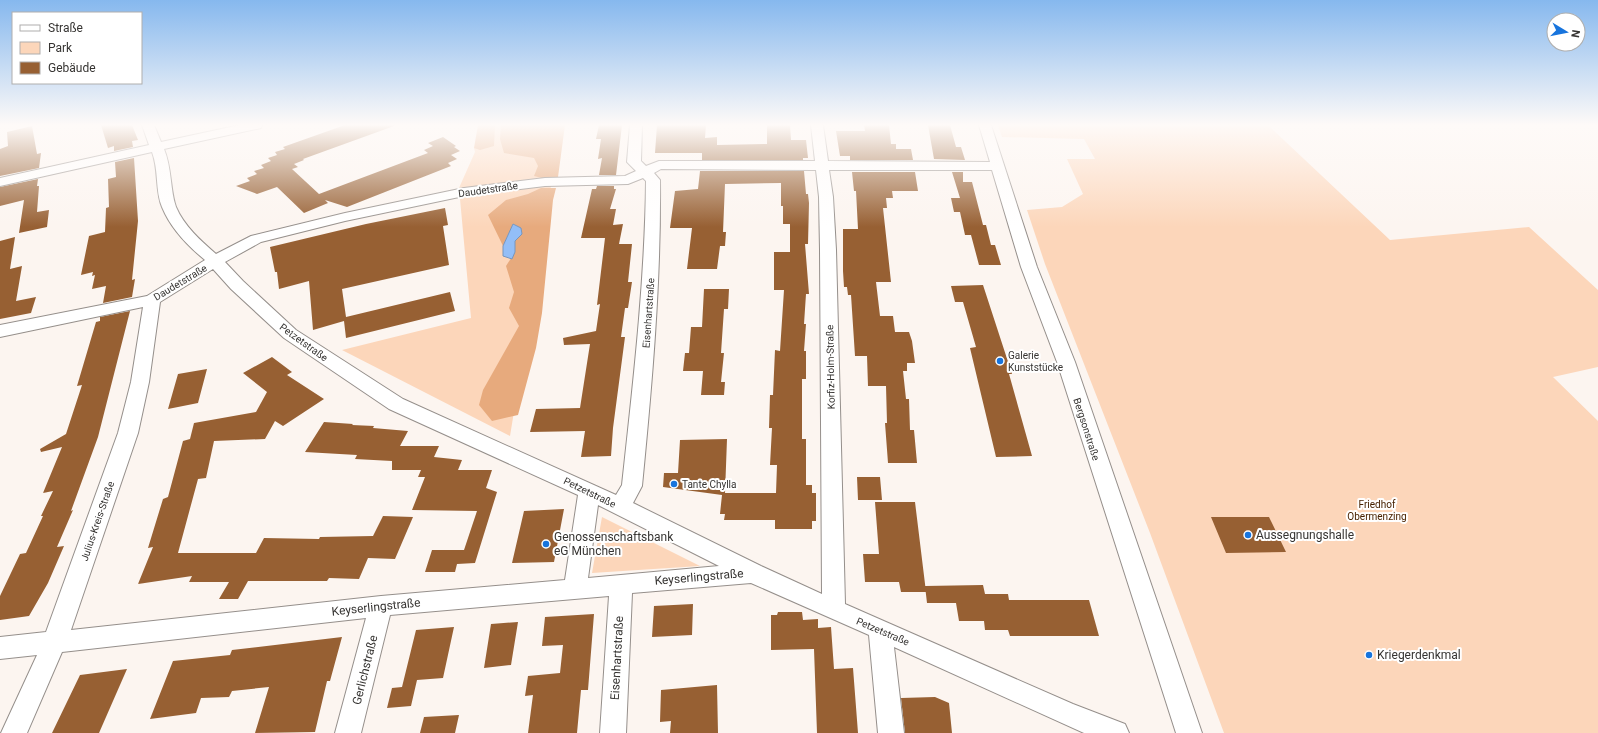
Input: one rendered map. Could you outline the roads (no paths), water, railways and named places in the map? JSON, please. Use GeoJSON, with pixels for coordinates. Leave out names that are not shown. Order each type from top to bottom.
{"type":"FeatureCollection","features":[{"type":"Feature","properties":{"kind":"street"},"geometry":{"type":"LineString","coordinates":[[0,182],[100,159]]}},
{"type":"Feature","properties":{"kind":"street","name":"Petzetstraße"},"geometry":{"type":"LineString","coordinates":[[162,159],[169,207],[190,240],[215,261],[237,285],[290,334],[396,404],[589,491],[753,573],[880,629],[1043,704],[1116,733]]}},
{"type":"Feature","properties":{"kind":"street","name":"Eisenhartstraße"},"geometry":{"type":"LineString","coordinates":[[620,506],[632,486],[646,343],[654,236],[653,180],[634,162],[634,159]]}},
{"type":"Feature","properties":{"kind":"street","name":"Korfiz-Holm-Straße"},"geometry":{"type":"LineString","coordinates":[[820,159],[826,197],[828,250],[834,610]]}},
{"type":"Feature","properties":{"kind":"street","name":"Bergsonstraße"},"geometry":{"type":"LineString","coordinates":[[994,159],[1028,267],[1066,362],[1189,733]]}},
{"type":"Feature","properties":{"kind":"street","name":"Daudetstraße"},"geometry":{"type":"LineString","coordinates":[[0,331],[152,300],[215,261],[256,240],[345,217],[464,192],[545,182],[628,180],[659,165],[821,167],[996,166]]}},
{"type":"Feature","properties":{"kind":"street","name":"Julius-Kreis-Straße"},"geometry":{"type":"LineString","coordinates":[[14,733],[55,641],[128,433],[140,382],[152,300]]}},
{"type":"Feature","properties":{"kind":"street"},"geometry":{"type":"LineString","coordinates":[[575,588],[589,491]]}},
{"type":"Feature","properties":{"kind":"street","name":"Keyserlingstraße"},"geometry":{"type":"LineString","coordinates":[[0,648],[55,641],[236,624],[381,606],[753,573]]}},
{"type":"Feature","properties":{"kind":"street","name":"Eisenhartstraße"},"geometry":{"type":"LineString","coordinates":[[612,733],[621,584]]}},
{"type":"Feature","properties":{"kind":"street","name":"Gerlichstraße"},"geometry":{"type":"LineString","coordinates":[[348,733],[381,606]]}},
{"type":"Feature","properties":{"kind":"street"},"geometry":{"type":"LineString","coordinates":[[880,629],[891,733]]}},
{"type":"Feature","properties":{"kind":"water"},"geometry":{"type":"Polygon","coordinates":[[[513,224],[521,228],[522,234],[515,241],[515,252],[512,259],[503,256],[503,246],[513,224]]]}},
{"type":"Feature","properties":{"kind":"place","name":"Galerie Kunststücke"},"geometry":{"type":"Point","coordinates":[1000,361]}},
{"type":"Feature","properties":{"kind":"place","name":"Tante Chylla"},"geometry":{"type":"Point","coordinates":[674,484]}},
{"type":"Feature","properties":{"kind":"place","name":"Aussegnungshalle"},"geometry":{"type":"Point","coordinates":[1248,535]}},
{"type":"Feature","properties":{"kind":"place","name":"Genossenschaftsbank eG München"},"geometry":{"type":"Point","coordinates":[546,544]}},
{"type":"Feature","properties":{"kind":"place","name":"Kriegerdenkmal"},"geometry":{"type":"Point","coordinates":[1369,655]}},
{"type":"Feature","properties":{"kind":"park label","name":"Friedhof Obermenzing"},"geometry":{"type":"Point","coordinates":[1377,510]}}]}
